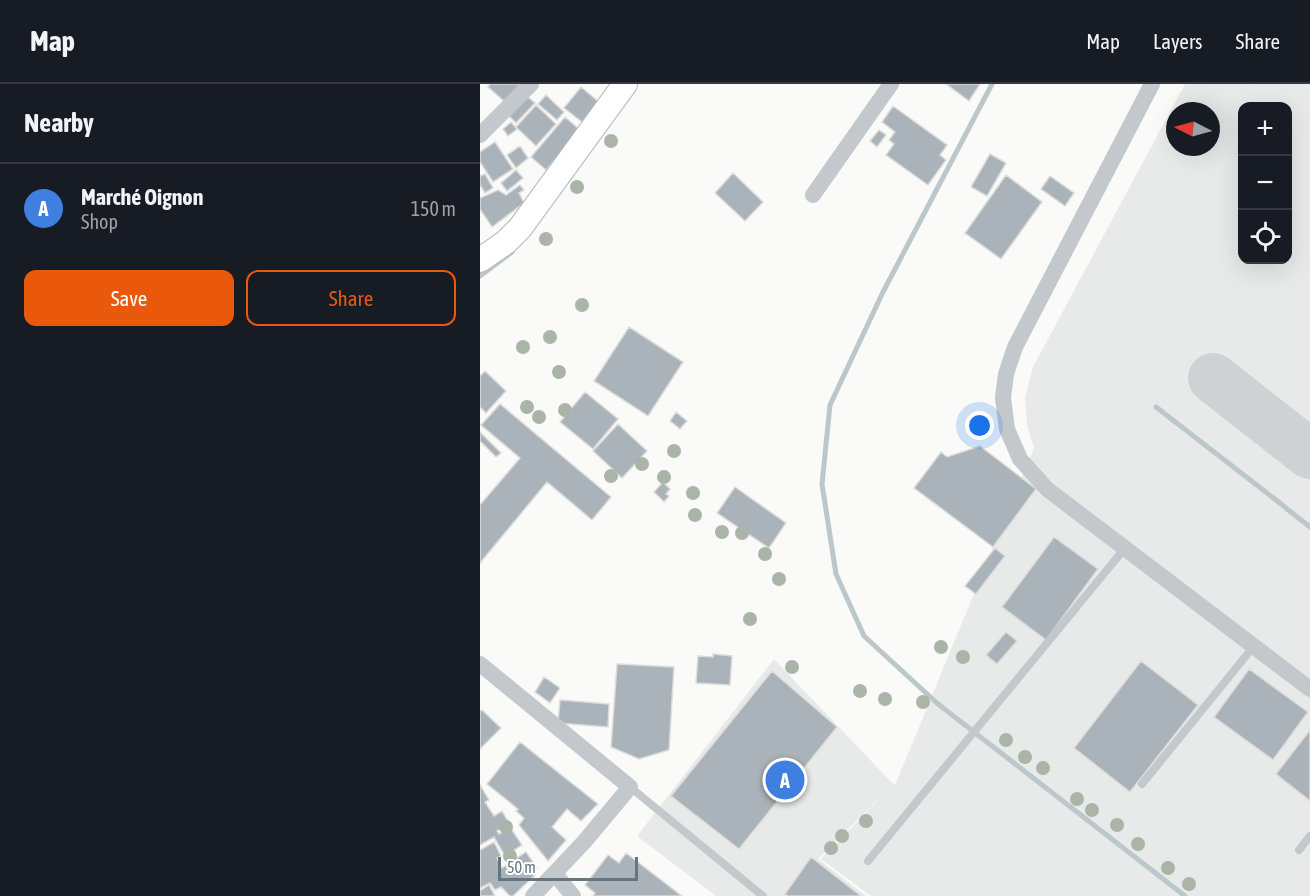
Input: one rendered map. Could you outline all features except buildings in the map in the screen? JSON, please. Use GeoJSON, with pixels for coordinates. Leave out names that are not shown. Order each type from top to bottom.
{"type":"FeatureCollection","features":[{"type":"Feature","properties":{"kind":"street"},"geometry":{"type":"LineString","coordinates":[[480,135],[531,84]]}},
{"type":"Feature","properties":{"kind":"street"},"geometry":{"type":"LineString","coordinates":[[480,260],[506,242],[520,228],[625,84]]}},
{"type":"Feature","properties":{"kind":"street"},"geometry":{"type":"LineString","coordinates":[[813,195],[891,84]]}},
{"type":"Feature","properties":{"kind":"street"},"geometry":{"type":"LineString","coordinates":[[1149,85],[1015,347],[1006,374],[1003,398],[1007,429],[1020,459],[1047,489],[1310,689]]}},
{"type":"Feature","properties":{"kind":"street"},"geometry":{"type":"LineString","coordinates":[[480,664],[630,788],[533,896]]}},
{"type":"Feature","properties":{"kind":"street"},"geometry":{"type":"LineString","coordinates":[[555,874],[573,896]]}},
{"type":"Feature","properties":{"kind":"lane"},"geometry":{"type":"LineString","coordinates":[[868,861],[1125,548]]}},
{"type":"Feature","properties":{"kind":"lane"},"geometry":{"type":"LineString","coordinates":[[1142,784],[1254,646]]}},
{"type":"Feature","properties":{"kind":"lane"},"geometry":{"type":"LineString","coordinates":[[630,788],[763,896]]}},
{"type":"Feature","properties":{"kind":"lane"},"geometry":{"type":"LineString","coordinates":[[1299,850],[1310,836]]}},
{"type":"Feature","properties":{"kind":"shaded area"},"geometry":{"type":"Polygon","coordinates":[[[1185,84],[1310,84],[1310,896],[871,896],[821,859],[893,785],[818,859],[866,896],[716,896],[637,836],[774,659],[894,785],[896,783],[1034,448],[1027,425],[1025,397],[1033,367],[1166,119],[1166,156],[1220,156],[1220,102],[1175,102],[1185,84]]]}},
{"type":"Feature","properties":{"kind":"waterway"},"geometry":{"type":"LineString","coordinates":[[992,84],[883,292],[830,405],[822,484],[836,574],[864,636],[938,704],[1185,896]]}},
{"type":"Feature","properties":{"kind":"waterway"},"geometry":{"type":"LineString","coordinates":[[480,276],[512,252]]}},
{"type":"Feature","properties":{"kind":"waterway"},"geometry":{"type":"LineString","coordinates":[[1156,407],[1285,507]]}},
{"type":"Feature","properties":{"kind":"waterway"},"geometry":{"type":"LineString","coordinates":[[1287,509],[1310,527]]}},
{"type":"Feature","properties":{"kind":"taxiway"},"geometry":{"type":"LineString","coordinates":[[1213,378],[1310,454]]}},
{"type":"Feature","properties":{"kind":"place","name":"Marché Oignon"},"geometry":{"type":"Point","coordinates":[785,780]}}]}
